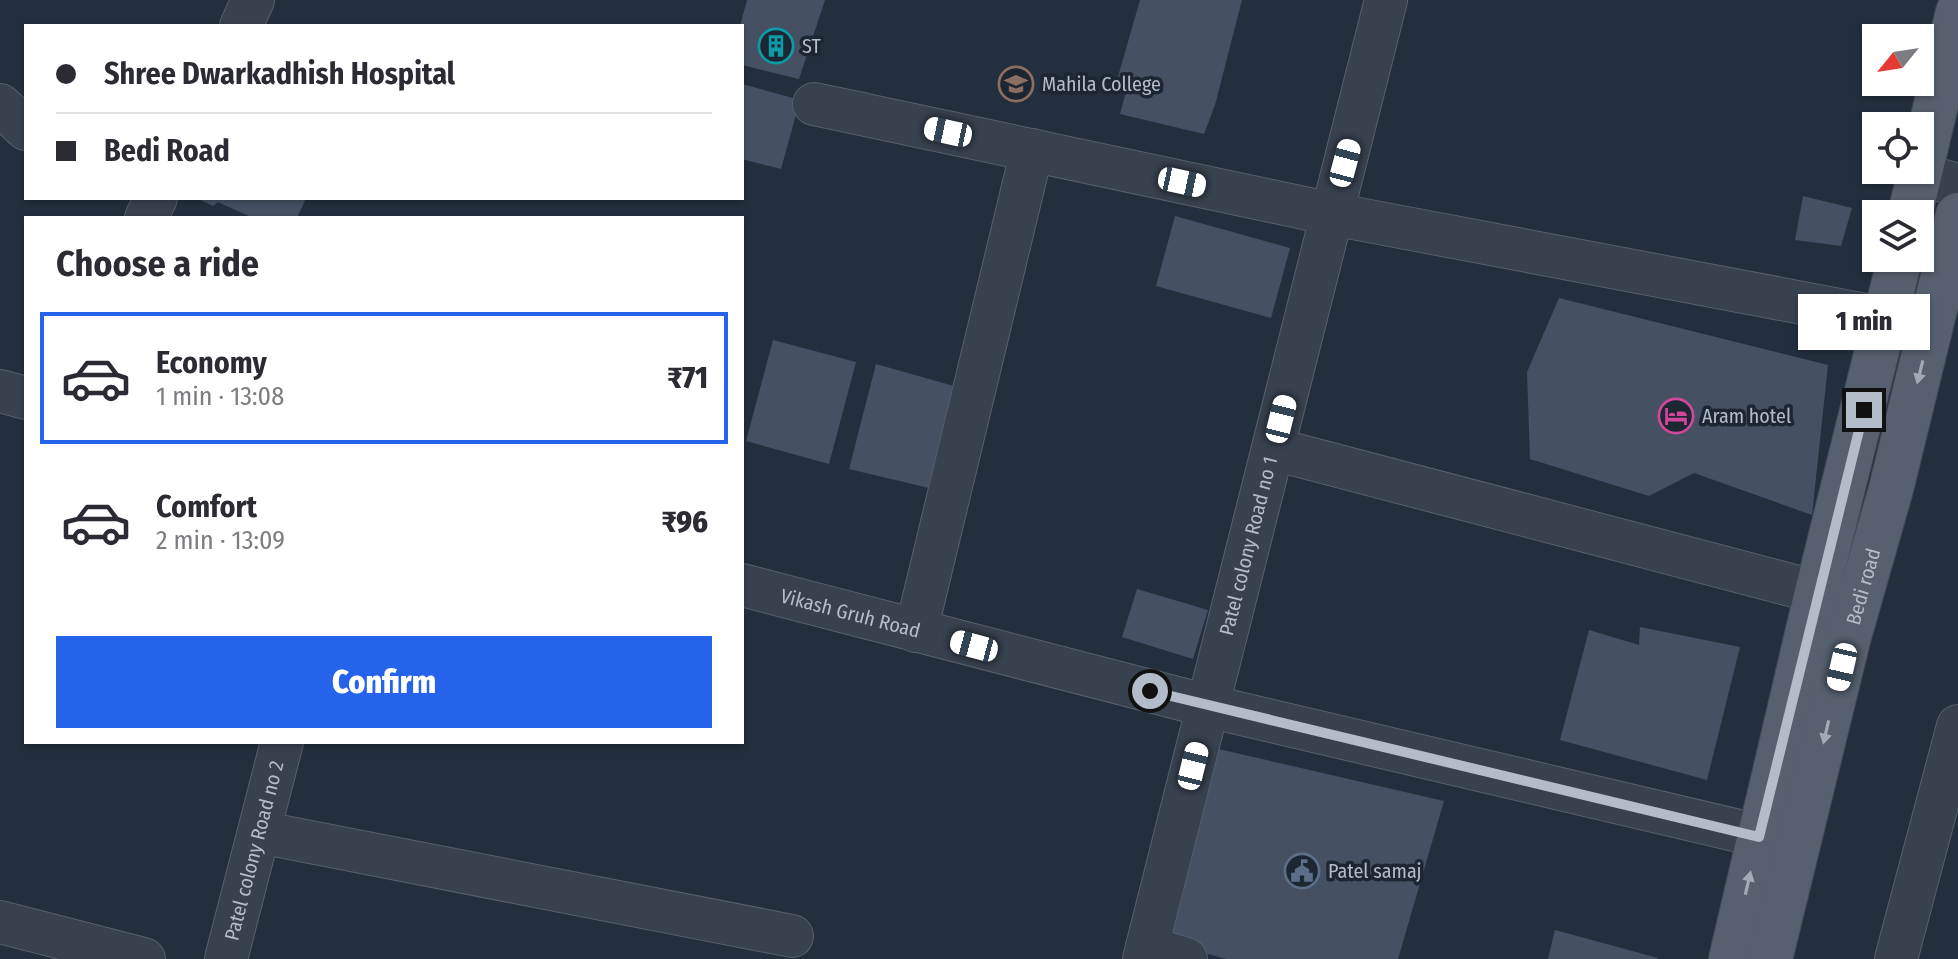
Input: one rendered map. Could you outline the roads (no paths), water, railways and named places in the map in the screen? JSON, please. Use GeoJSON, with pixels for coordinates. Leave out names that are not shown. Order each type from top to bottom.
{"type":"FeatureCollection","features":[{"type":"Feature","properties":{"kind":"main road"},"geometry":{"type":"LineString","coordinates":[[1929,191],[1936,109],[1953,59],[1958,12]]}},
{"type":"Feature","properties":{"kind":"main road","name":"Bedi road"},"geometry":{"type":"LineString","coordinates":[[1770,959],[1779,841],[1848,640],[1950,280],[1958,215]]}},
{"type":"Feature","properties":{"kind":"main road"},"geometry":{"type":"LineString","coordinates":[[1731,959],[1779,841],[1817,592],[1897,272]]}},
{"type":"Feature","properties":{"kind":"street"},"geometry":{"type":"LineString","coordinates":[[242,24],[253,0]]}},
{"type":"Feature","properties":{"kind":"street","name":"Patel colony Road no 1"},"geometry":{"type":"LineString","coordinates":[[1146,953],[1386,0]]}},
{"type":"Feature","properties":{"kind":"street"},"geometry":{"type":"LineString","coordinates":[[0,105],[24,127]]}},
{"type":"Feature","properties":{"kind":"street"},"geometry":{"type":"LineString","coordinates":[[863,114],[1332,214],[1887,319]]}},
{"type":"Feature","properties":{"kind":"street"},"geometry":{"type":"LineString","coordinates":[[916,631],[1032,150]]}},
{"type":"Feature","properties":{"kind":"street"},"geometry":{"type":"LineString","coordinates":[[0,391],[24,397]]}},
{"type":"Feature","properties":{"kind":"street"},"geometry":{"type":"LineString","coordinates":[[1274,449],[1817,592]]}},
{"type":"Feature","properties":{"kind":"street","name":"Vikash Gruh Road"},"geometry":{"type":"LineString","coordinates":[[744,586],[1208,706],[1779,841]]}},
{"type":"Feature","properties":{"kind":"street"},"geometry":{"type":"LineString","coordinates":[[1896,959],[1958,726]]}},
{"type":"Feature","properties":{"kind":"street","name":"Patel colony Road no 2"},"geometry":{"type":"LineString","coordinates":[[226,959],[281,744]]}},
{"type":"Feature","properties":{"kind":"street"},"geometry":{"type":"LineString","coordinates":[[259,832],[792,936]]}},
{"type":"Feature","properties":{"kind":"street"},"geometry":{"type":"LineString","coordinates":[[0,922],[144,959]]}},
{"type":"Feature","properties":{"kind":"street"},"geometry":{"type":"LineString","coordinates":[[1146,953],[1186,959]]}},
{"type":"Feature","properties":{"kind":"place","name":"ST"},"geometry":{"type":"Point","coordinates":[776,46]}},
{"type":"Feature","properties":{"kind":"place","name":"Mahila College"},"geometry":{"type":"Point","coordinates":[1016,84]}},
{"type":"Feature","properties":{"kind":"place","name":"Aram hotel"},"geometry":{"type":"Point","coordinates":[1676,416]}},
{"type":"Feature","properties":{"kind":"place","name":"Patel samaj"},"geometry":{"type":"Point","coordinates":[1302,871]}}]}
